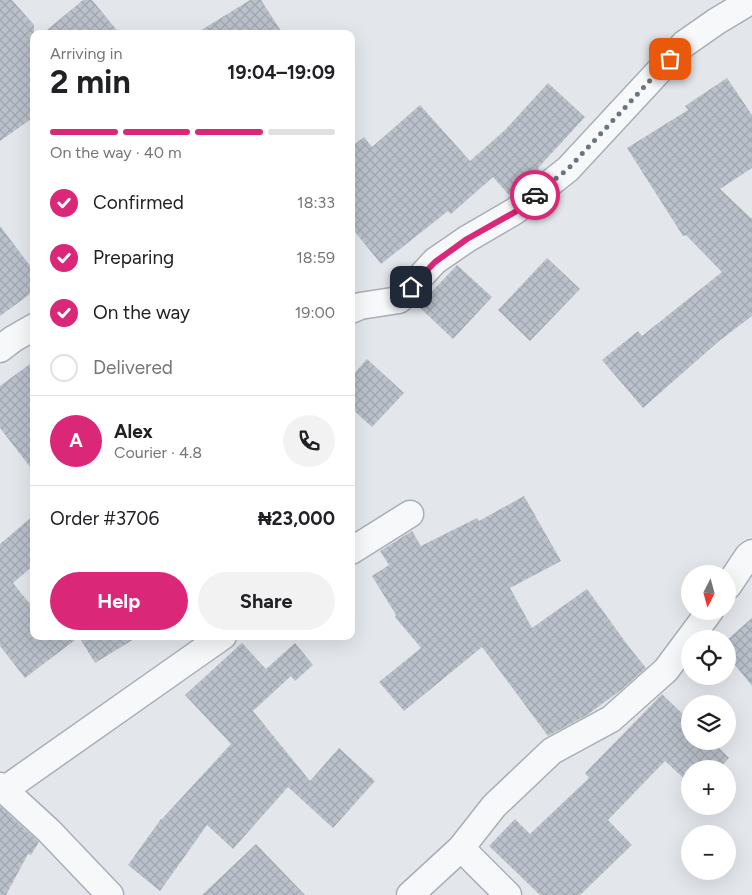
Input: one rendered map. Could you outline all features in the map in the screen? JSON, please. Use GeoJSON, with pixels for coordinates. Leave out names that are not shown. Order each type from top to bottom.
{"type":"FeatureCollection","features":[{"type":"Feature","properties":{"kind":"street"},"geometry":{"type":"LineString","coordinates":[[355,308],[399,300],[435,262],[467,239],[515,212],[568,169],[684,44],[752,0]]}},
{"type":"Feature","properties":{"kind":"street"},"geometry":{"type":"LineString","coordinates":[[0,349],[30,329]]}},
{"type":"Feature","properties":{"kind":"street"},"geometry":{"type":"LineString","coordinates":[[355,548],[410,514]]}},
{"type":"Feature","properties":{"kind":"street"},"geometry":{"type":"LineString","coordinates":[[736,574],[752,553]]}},
{"type":"Feature","properties":{"kind":"street"},"geometry":{"type":"LineString","coordinates":[[410,895],[461,848],[494,806],[552,751],[611,719],[666,670],[703,620]]}},
{"type":"Feature","properties":{"kind":"street"},"geometry":{"type":"LineString","coordinates":[[110,895],[49,831],[2,788],[217,640]]}},
{"type":"Feature","properties":{"kind":"street"},"geometry":{"type":"LineString","coordinates":[[461,848],[508,895]]}},
{"type":"Feature","properties":{"kind":"building"},"geometry":{"type":"Polygon","coordinates":[[[0,0],[12,0],[34,25],[34,30],[30,30],[30,120],[0,141],[0,0]]]}},
{"type":"Feature","properties":{"kind":"building"},"geometry":{"type":"Polygon","coordinates":[[[83,0],[92,0],[117,30],[47,30],[83,0]]]}},
{"type":"Feature","properties":{"kind":"building"},"geometry":{"type":"Polygon","coordinates":[[[250,0],[261,0],[280,30],[201,30],[250,0]]]}},
{"type":"Feature","properties":{"kind":"building"},"geometry":{"type":"Polygon","coordinates":[[[727,78],[752,115],[752,168],[720,189],[752,219],[752,316],[719,341],[643,408],[602,360],[638,331],[642,336],[722,272],[686,235],[683,236],[627,148],[688,110],[685,106],[727,78]]]}},
{"type":"Feature","properties":{"kind":"building"},"geometry":{"type":"Polygon","coordinates":[[[548,83],[585,117],[539,169],[509,195],[493,177],[451,214],[448,211],[381,264],[355,232],[355,144],[364,137],[372,147],[420,105],[470,161],[505,130],[548,83]]]}},
{"type":"Feature","properties":{"kind":"building"},"geometry":{"type":"Polygon","coordinates":[[[0,226],[30,266],[30,294],[0,316],[0,226]]]}},
{"type":"Feature","properties":{"kind":"building"},"geometry":{"type":"Polygon","coordinates":[[[547,258],[580,289],[530,341],[498,310],[547,258]]]}},
{"type":"Feature","properties":{"kind":"building"},"geometry":{"type":"Polygon","coordinates":[[[457,265],[492,297],[453,339],[418,306],[457,265]]]}},
{"type":"Feature","properties":{"kind":"building"},"geometry":{"type":"Polygon","coordinates":[[[367,359],[404,393],[372,427],[355,412],[355,372],[367,359]]]}},
{"type":"Feature","properties":{"kind":"building"},"geometry":{"type":"Polygon","coordinates":[[[30,364],[30,467],[0,428],[0,386],[30,364]]]}},
{"type":"Feature","properties":{"kind":"building"},"geometry":{"type":"Polygon","coordinates":[[[524,496],[561,561],[510,588],[532,628],[587,589],[646,668],[621,690],[587,715],[548,736],[482,647],[404,711],[379,682],[421,648],[395,617],[396,615],[372,576],[389,565],[380,551],[412,531],[421,546],[477,518],[479,521],[524,496]]]}},
{"type":"Feature","properties":{"kind":"building"},"geometry":{"type":"Polygon","coordinates":[[[30,518],[30,568],[13,583],[30,604],[30,640],[75,640],[25,678],[0,646],[0,544],[30,518]]]}},
{"type":"Feature","properties":{"kind":"building"},"geometry":{"type":"Polygon","coordinates":[[[752,618],[752,686],[736,666],[736,632],[752,618]]]}},
{"type":"Feature","properties":{"kind":"building"},"geometry":{"type":"Polygon","coordinates":[[[81,640],[132,640],[95,663],[81,640]]]}},
{"type":"Feature","properties":{"kind":"building"},"geometry":{"type":"Polygon","coordinates":[[[242,643],[266,669],[295,643],[313,665],[295,681],[291,676],[253,711],[310,781],[339,748],[375,781],[333,828],[288,787],[233,849],[207,825],[160,891],[128,865],[161,819],[231,744],[185,695],[242,643]]]}},
{"type":"Feature","properties":{"kind":"building"},"geometry":{"type":"Polygon","coordinates":[[[662,694],[681,712],[681,750],[721,750],[729,758],[727,760],[681,760],[681,776],[665,761],[608,820],[632,845],[580,895],[540,895],[489,846],[515,819],[530,834],[589,778],[585,773],[662,694]]]}},
{"type":"Feature","properties":{"kind":"building"},"geometry":{"type":"Polygon","coordinates":[[[0,806],[39,842],[31,855],[28,854],[6,895],[0,895],[0,806]]]}},
{"type":"Feature","properties":{"kind":"building"},"geometry":{"type":"Polygon","coordinates":[[[256,844],[305,895],[202,895],[256,844]]]}},
{"type":"Feature","properties":{"kind":"way so far"},"geometry":{"type":"LineString","coordinates":[[535,195],[568,169],[670,59]]}},
{"type":"Feature","properties":{"kind":"route"},"geometry":{"type":"LineString","coordinates":[[411,287],[435,262],[467,239],[515,212],[535,195]]}}]}
